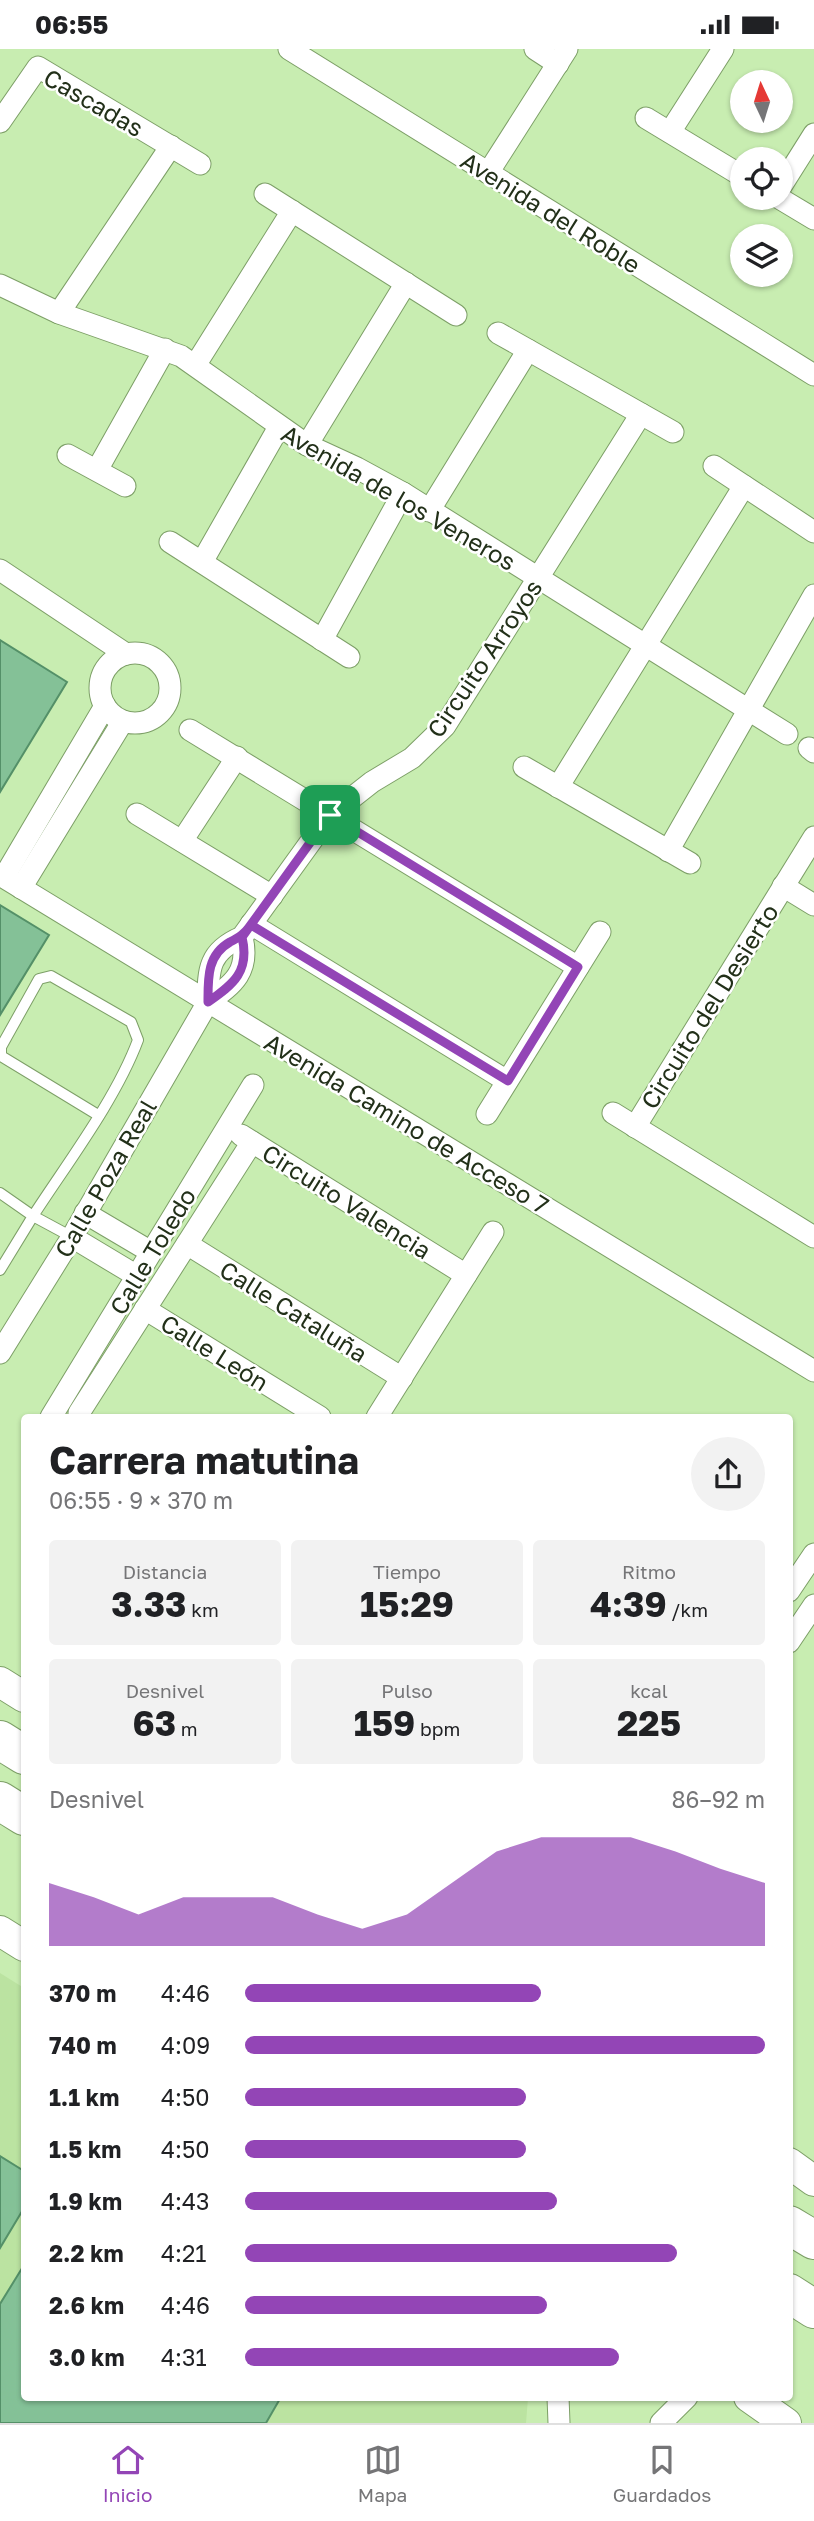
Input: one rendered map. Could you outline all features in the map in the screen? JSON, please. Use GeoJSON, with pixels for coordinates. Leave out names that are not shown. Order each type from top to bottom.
{"type":"FeatureCollection","features":[{"type":"Feature","properties":{"kind":"highway"},"geometry":{"type":"LineString","coordinates":[[0,1740],[21,1753]]}},
{"type":"Feature","properties":{"kind":"highway"},"geometry":{"type":"LineString","coordinates":[[0,1801],[21,1814]]}},
{"type":"Feature","properties":{"kind":"highway"},"geometry":{"type":"LineString","coordinates":[[793,2227],[814,2240]]}},
{"type":"Feature","properties":{"kind":"highway"},"geometry":{"type":"LineString","coordinates":[[793,2296],[814,2309]]}},
{"type":"Feature","properties":{"kind":"main road"},"geometry":{"type":"LineString","coordinates":[[0,1682],[21,1695]]}},
{"type":"Feature","properties":{"kind":"main road"},"geometry":{"type":"LineString","coordinates":[[0,1931],[21,1944]]}},
{"type":"Feature","properties":{"kind":"main road"},"geometry":{"type":"LineString","coordinates":[[793,2166],[814,2181]]}},
{"type":"Feature","properties":{"kind":"main road"},"geometry":{"type":"LineString","coordinates":[[755,2401],[786,2423]]}},
{"type":"Feature","properties":{"kind":"street","name":"Avenida del Roble"},"geometry":{"type":"LineString","coordinates":[[289,49],[814,375]]}},
{"type":"Feature","properties":{"kind":"street"},"geometry":{"type":"LineString","coordinates":[[488,173],[563,56],[535,49]]}},
{"type":"Feature","properties":{"kind":"street"},"geometry":{"type":"LineString","coordinates":[[670,132],[723,49]]}},
{"type":"Feature","properties":{"kind":"street","name":"Cascadas"},"geometry":{"type":"LineString","coordinates":[[0,122],[38,67],[200,164]]}},
{"type":"Feature","properties":{"kind":"street"},"geometry":{"type":"LineString","coordinates":[[646,118],[730,169]]}},
{"type":"Feature","properties":{"kind":"street"},"geometry":{"type":"LineString","coordinates":[[793,167],[814,134]]}},
{"type":"Feature","properties":{"kind":"street","name":"Cascadas"},"geometry":{"type":"LineString","coordinates":[[59,313],[171,146]]}},
{"type":"Feature","properties":{"kind":"street"},"geometry":{"type":"LineString","coordinates":[[265,194],[456,315]]}},
{"type":"Feature","properties":{"kind":"street"},"geometry":{"type":"LineString","coordinates":[[793,206],[814,219]]}},
{"type":"Feature","properties":{"kind":"street"},"geometry":{"type":"LineString","coordinates":[[196,364],[292,211]]}},
{"type":"Feature","properties":{"kind":"street"},"geometry":{"type":"LineString","coordinates":[[307,445],[405,283]]}},
{"type":"Feature","properties":{"kind":"street","name":"Avenida de los Veneros"},"geometry":{"type":"LineString","coordinates":[[0,285],[59,313],[164,349],[196,364],[307,445],[402,493],[787,734]]}},
{"type":"Feature","properties":{"kind":"street"},"geometry":{"type":"LineString","coordinates":[[498,333],[673,432]]}},
{"type":"Feature","properties":{"kind":"street"},"geometry":{"type":"LineString","coordinates":[[97,470],[164,349]]}},
{"type":"Feature","properties":{"kind":"street"},"geometry":{"type":"LineString","coordinates":[[429,510],[528,350]]}},
{"type":"Feature","properties":{"kind":"street","name":"Circuito Arroyos"},"geometry":{"type":"LineString","coordinates":[[208,1002],[208,975],[219,951],[247,931],[330,815],[372,782],[412,758],[444,726],[641,414]]}},
{"type":"Feature","properties":{"kind":"street"},"geometry":{"type":"LineString","coordinates":[[202,562],[279,427]]}},
{"type":"Feature","properties":{"kind":"street"},"geometry":{"type":"LineString","coordinates":[[68,454],[125,486]]}},
{"type":"Feature","properties":{"kind":"street"},"geometry":{"type":"LineString","coordinates":[[714,466],[814,532]]}},
{"type":"Feature","properties":{"kind":"street"},"geometry":{"type":"LineString","coordinates":[[558,787],[744,486]]}},
{"type":"Feature","properties":{"kind":"street"},"geometry":{"type":"LineString","coordinates":[[322,640],[402,493]]}},
{"type":"Feature","properties":{"kind":"street"},"geometry":{"type":"LineString","coordinates":[[170,542],[349,657]]}},
{"type":"Feature","properties":{"kind":"street"},"geometry":{"type":"LineString","coordinates":[[0,570],[127,654]]}},
{"type":"Feature","properties":{"kind":"street"},"geometry":{"type":"LineString","coordinates":[[668,851],[814,595]]}},
{"type":"Feature","properties":{"kind":"street"},"geometry":{"type":"LineString","coordinates":[[127,654],[150,656],[160,663],[170,683],[170,695],[165,706],[147,721],[124,721],[113,715],[101,696],[103,675],[108,665],[127,654]]}},
{"type":"Feature","properties":{"kind":"street"},"geometry":{"type":"LineString","coordinates":[[8,880],[49,801],[105,706]]}},
{"type":"Feature","properties":{"kind":"street"},"geometry":{"type":"LineString","coordinates":[[8,880],[68,812],[124,721]]}},
{"type":"Feature","properties":{"kind":"street"},"geometry":{"type":"LineString","coordinates":[[190,730],[578,967]]}},
{"type":"Feature","properties":{"kind":"street"},"geometry":{"type":"LineString","coordinates":[[183,841],[237,757]]}},
{"type":"Feature","properties":{"kind":"street"},"geometry":{"type":"LineString","coordinates":[[524,767],[690,863]]}},
{"type":"Feature","properties":{"kind":"street"},"geometry":{"type":"LineString","coordinates":[[49,801],[68,812]]}},
{"type":"Feature","properties":{"kind":"street"},"geometry":{"type":"LineString","coordinates":[[137,814],[272,896]]}},
{"type":"Feature","properties":{"kind":"street","name":"Circuito del Desierto"},"geometry":{"type":"LineString","coordinates":[[635,1127],[814,837]]}},
{"type":"Feature","properties":{"kind":"street","name":"Avenida Camino de Acceso 7"},"geometry":{"type":"LineString","coordinates":[[8,880],[814,1371]]}},
{"type":"Feature","properties":{"kind":"street","name":"Circuito del Desierto"},"geometry":{"type":"LineString","coordinates":[[783,886],[814,905]]}},
{"type":"Feature","properties":{"kind":"street"},"geometry":{"type":"LineString","coordinates":[[208,1002],[237,978],[244,958],[247,931],[508,1081]]}},
{"type":"Feature","properties":{"kind":"street"},"geometry":{"type":"LineString","coordinates":[[487,1114],[600,932]]}},
{"type":"Feature","properties":{"kind":"street","name":"Calle Poza Real"},"geometry":{"type":"LineString","coordinates":[[0,1353],[72,1237],[208,1002]]}},
{"type":"Feature","properties":{"kind":"street","name":"Calle Toledo"},"geometry":{"type":"LineString","coordinates":[[70,1412],[137,1276],[253,1085]]}},
{"type":"Feature","properties":{"kind":"street","name":"Circuito del Desierto"},"geometry":{"type":"LineString","coordinates":[[614,1113],[814,1237]]}},
{"type":"Feature","properties":{"kind":"street","name":"Circuito Valencia"},"geometry":{"type":"LineString","coordinates":[[228,1127],[466,1275]]}},
{"type":"Feature","properties":{"kind":"street","name":"Calle Toledo"},"geometry":{"type":"LineString","coordinates":[[70,1412],[145,1309],[252,1142]]}},
{"type":"Feature","properties":{"kind":"street"},"geometry":{"type":"LineString","coordinates":[[85,1213],[151,1252]]}},
{"type":"Feature","properties":{"kind":"street"},"geometry":{"type":"LineString","coordinates":[[379,1414],[493,1232]]}},
{"type":"Feature","properties":{"kind":"street"},"geometry":{"type":"LineString","coordinates":[[72,1237],[137,1276]]}},
{"type":"Feature","properties":{"kind":"street","name":"Calle Cataluña"},"geometry":{"type":"LineString","coordinates":[[187,1244],[402,1378]]}},
{"type":"Feature","properties":{"kind":"street","name":"Calle León"},"geometry":{"type":"LineString","coordinates":[[145,1309],[315,1414]]}},
{"type":"Feature","properties":{"kind":"street"},"geometry":{"type":"LineString","coordinates":[[793,1586],[812,1563]]}},
{"type":"Feature","properties":{"kind":"street"},"geometry":{"type":"LineString","coordinates":[[793,1636],[814,1605]]}},
{"type":"Feature","properties":{"kind":"street"},"geometry":{"type":"LineString","coordinates":[[558,2401],[559,2423]]}},
{"type":"Feature","properties":{"kind":"street"},"geometry":{"type":"LineString","coordinates":[[661,2423],[683,2401]]}},
{"type":"Feature","properties":{"kind":"lane"},"geometry":{"type":"LineString","coordinates":[[0,1270],[128,1068],[138,1040],[131,1022],[51,976],[39,979],[1,1047],[1,1056],[98,1115]]}},
{"type":"Feature","properties":{"kind":"lane"},"geometry":{"type":"LineString","coordinates":[[0,1193],[33,1216],[72,1237]]}},
{"type":"Feature","properties":{"kind":"shaded area"},"geometry":{"type":"Polygon","coordinates":[[[0,1973],[21,1986],[21,2401],[528,2401],[526,2423],[0,2423],[0,1973]]]}},
{"type":"Feature","properties":{"kind":"building"},"geometry":{"type":"Polygon","coordinates":[[[0,640],[67,682],[0,792],[0,640]]]}},
{"type":"Feature","properties":{"kind":"building"},"geometry":{"type":"Polygon","coordinates":[[[0,905],[49,935],[0,1015],[0,905]]]}},
{"type":"Feature","properties":{"kind":"building"},"geometry":{"type":"Polygon","coordinates":[[[0,2156],[21,2169],[21,2213],[0,2248],[0,2156]]]}},
{"type":"Feature","properties":{"kind":"building"},"geometry":{"type":"Polygon","coordinates":[[[21,2270],[21,2401],[279,2401],[266,2423],[0,2423],[0,2304],[21,2270]]]}},
{"type":"Feature","properties":{"kind":"route"},"geometry":{"type":"LineString","coordinates":[[330,815],[242,937],[244,958],[237,978],[208,1002],[208,975],[212,963],[219,951],[242,937],[251,925],[508,1081],[578,967],[330,815]]}}]}
